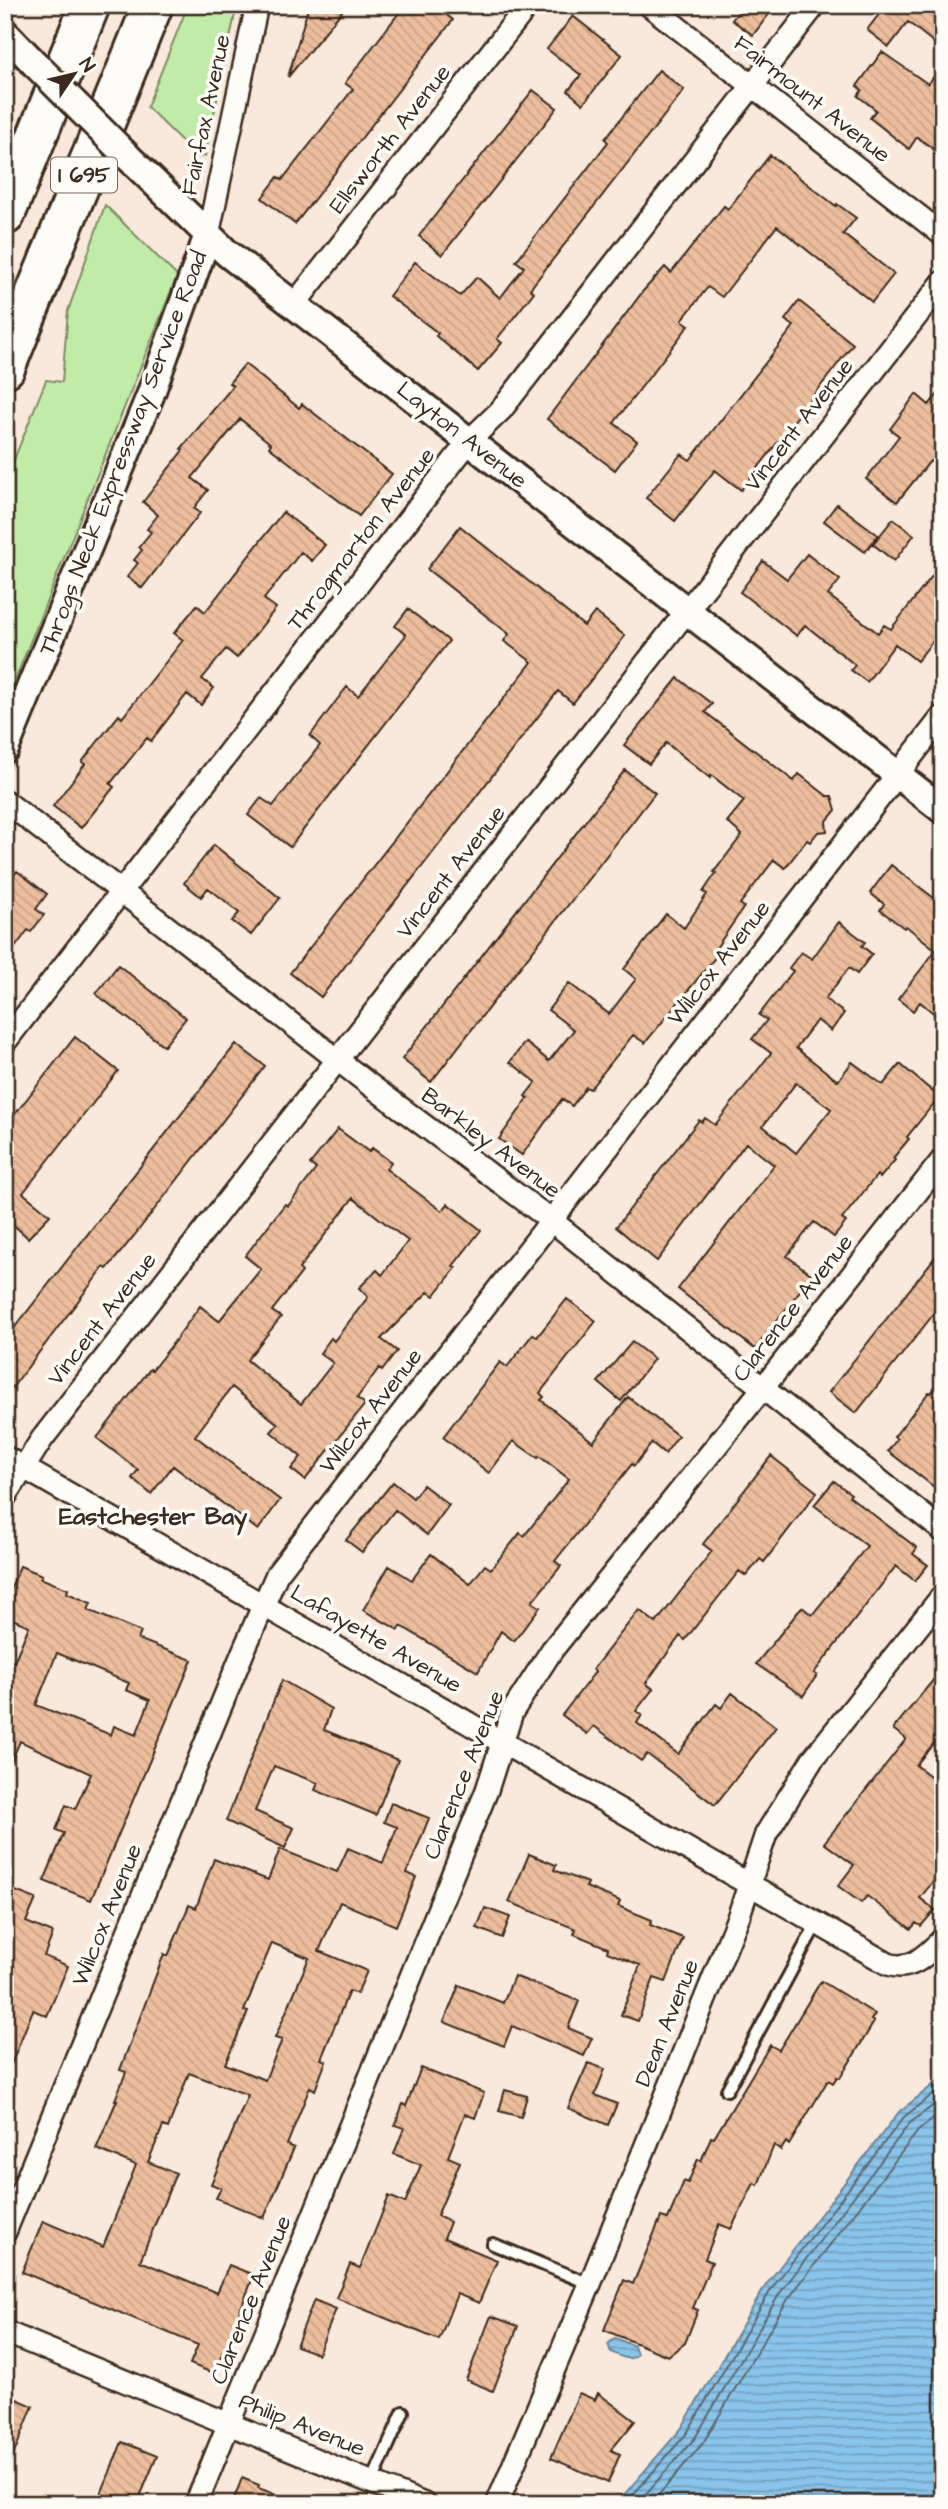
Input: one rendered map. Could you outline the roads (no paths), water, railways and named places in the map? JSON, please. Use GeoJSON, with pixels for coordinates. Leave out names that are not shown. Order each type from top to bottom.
{"type":"FeatureCollection","features":[{"type":"Feature","properties":{"kind":"highway","name":"I 695"},"geometry":{"type":"LineString","coordinates":[[5,215],[90,5]]}},
{"type":"Feature","properties":{"kind":"highway","name":"I 695"},"geometry":{"type":"LineString","coordinates":[[5,368],[153,5]]}},
{"type":"Feature","properties":{"kind":"street","name":"Fairfax Avenue"},"geometry":{"type":"LineString","coordinates":[[208,235],[257,5]]}},
{"type":"Feature","properties":{"kind":"street","name":"Ellsworth Avenue"},"geometry":{"type":"LineString","coordinates":[[294,305],[528,5]]}},
{"type":"Feature","properties":{"kind":"street","name":"Fairmount Avenue"},"geometry":{"type":"LineString","coordinates":[[649,5],[943,235]]}},
{"type":"Feature","properties":{"kind":"street","name":"Throgmorton Avenue"},"geometry":{"type":"LineString","coordinates":[[5,1042],[470,441],[500,410],[815,5]]}},
{"type":"Feature","properties":{"kind":"street","name":"Layton Avenue"},"geometry":{"type":"LineString","coordinates":[[5,33],[208,235],[294,305],[943,810]]}},
{"type":"Feature","properties":{"kind":"street","name":"Throgs Neck Expressway Service Road"},"geometry":{"type":"LineString","coordinates":[[5,749],[150,396],[208,235]]}},
{"type":"Feature","properties":{"kind":"street","name":"Vincent Avenue"},"geometry":{"type":"LineString","coordinates":[[5,1497],[14,1462],[41,1439],[943,282]]}},
{"type":"Feature","properties":{"kind":"street","name":"Wilcox Avenue"},"geometry":{"type":"LineString","coordinates":[[5,2232],[277,1574],[943,716]]}},
{"type":"Feature","properties":{"kind":"street","name":"Barkley Avenue"},"geometry":{"type":"LineString","coordinates":[[5,801],[337,1060],[552,1221],[943,1531]]}},
{"type":"Feature","properties":{"kind":"street","name":"Clarence Avenue"},"geometry":{"type":"LineString","coordinates":[[196,2504],[487,1790],[512,1712],[552,1650],[943,1159]]}},
{"type":"Feature","properties":{"kind":"street","name":"Lafayette Avenue"},"geometry":{"type":"LineString","coordinates":[[14,1462],[888,1964],[904,1966],[921,1959],[943,1939]]}},
{"type":"Feature","properties":{"kind":"street","name":"Dean Avenue"},"geometry":{"type":"LineString","coordinates":[[497,2504],[590,2284],[739,1915],[766,1834],[806,1769],[943,1595]]}},
{"type":"Feature","properties":{"kind":"street","name":"Philip Avenue"},"geometry":{"type":"LineString","coordinates":[[5,2332],[424,2504]]}},
{"type":"Feature","properties":{"kind":"lane"},"geometry":{"type":"LineString","coordinates":[[727,2090],[817,1923]]}},
{"type":"Feature","properties":{"kind":"lane"},"geometry":{"type":"LineString","coordinates":[[493,2244],[590,2284]]}},
{"type":"Feature","properties":{"kind":"lane"},"geometry":{"type":"LineString","coordinates":[[372,2482],[403,2412]]}},
{"type":"Feature","properties":{"kind":"water"},"geometry":{"type":"Polygon","coordinates":[[[943,2077],[943,2504],[616,2504],[681,2429],[766,2285],[899,2112],[943,2077]]]}},
{"type":"Feature","properties":{"kind":"water"},"geometry":{"type":"Polygon","coordinates":[[[615,2338],[634,2346],[637,2354],[628,2358],[611,2352],[608,2344],[615,2338]]]}},
{"type":"Feature","properties":{"kind":"district","name":"Eastchester Bay"},"geometry":{"type":"Point","coordinates":[153,1517]}}]}
